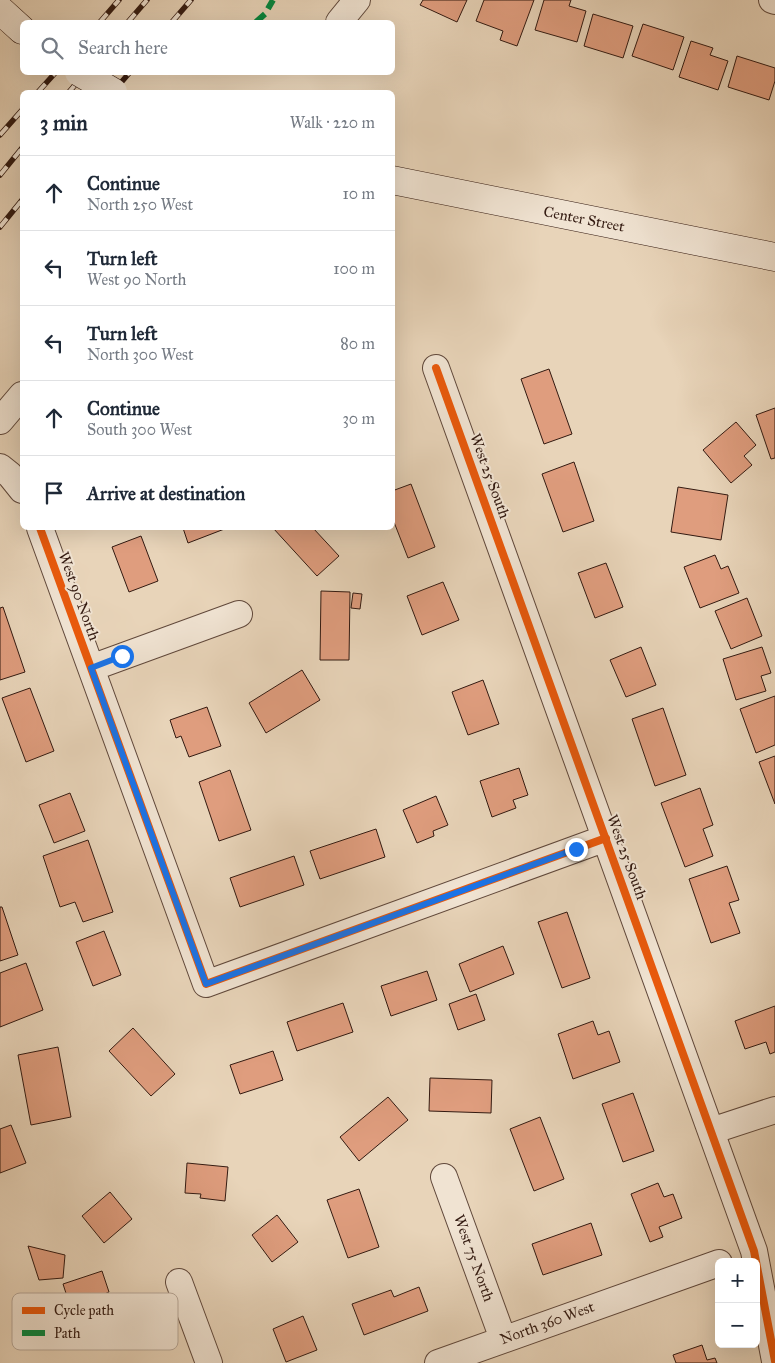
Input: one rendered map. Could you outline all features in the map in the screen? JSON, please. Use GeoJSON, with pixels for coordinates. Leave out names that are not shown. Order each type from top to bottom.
{"type":"FeatureCollection","features":[{"type":"Feature","properties":{"kind":"street"},"geometry":{"type":"LineString","coordinates":[[342,20],[357,0]]}},
{"type":"Feature","properties":{"kind":"street"},"geometry":{"type":"LineString","coordinates":[[0,10],[20,28]]}},
{"type":"Feature","properties":{"kind":"street"},"geometry":{"type":"LineString","coordinates":[[85,75],[110,90]]}},
{"type":"Feature","properties":{"kind":"street","name":"Center Street"},"geometry":{"type":"LineString","coordinates":[[395,181],[775,257]]}},
{"type":"Feature","properties":{"kind":"street","name":"West 25 South"},"geometry":{"type":"LineString","coordinates":[[436,368],[754,1251],[775,1360]]}},
{"type":"Feature","properties":{"kind":"street"},"geometry":{"type":"LineString","coordinates":[[0,421],[20,397]]}},
{"type":"Feature","properties":{"kind":"street"},"geometry":{"type":"LineString","coordinates":[[0,467],[10,475],[20,488]]}},
{"type":"Feature","properties":{"kind":"street","name":"West 90 North"},"geometry":{"type":"LineString","coordinates":[[41,530],[206,984],[606,838]]}},
{"type":"Feature","properties":{"kind":"street"},"geometry":{"type":"LineString","coordinates":[[91,668],[239,614]]}},
{"type":"Feature","properties":{"kind":"street"},"geometry":{"type":"LineString","coordinates":[[711,1131],[775,1110]]}},
{"type":"Feature","properties":{"kind":"street","name":"West 75 North"},"geometry":{"type":"LineString","coordinates":[[444,1177],[503,1339]]}},
{"type":"Feature","properties":{"kind":"street","name":"North 360 West"},"geometry":{"type":"LineString","coordinates":[[732,1258],[754,1251]]}},
{"type":"Feature","properties":{"kind":"street","name":"North 360 West"},"geometry":{"type":"LineString","coordinates":[[438,1363],[715,1264]]}},
{"type":"Feature","properties":{"kind":"street"},"geometry":{"type":"LineString","coordinates":[[179,1282],[209,1363]]}},
{"type":"Feature","properties":{"kind":"building"},"geometry":{"type":"Polygon","coordinates":[[[423,0],[467,0],[457,22],[420,5],[423,0]]]}},
{"type":"Feature","properties":{"kind":"building"},"geometry":{"type":"Polygon","coordinates":[[[484,0],[534,0],[517,46],[500,40],[503,31],[476,21],[484,0]]]}},
{"type":"Feature","properties":{"kind":"building"},"geometry":{"type":"Polygon","coordinates":[[[544,0],[571,0],[569,6],[586,11],[577,42],[535,30],[544,0]]]}},
{"type":"Feature","properties":{"kind":"building"},"geometry":{"type":"Polygon","coordinates":[[[593,14],[633,26],[623,58],[584,46],[593,14]]]}},
{"type":"Feature","properties":{"kind":"building"},"geometry":{"type":"Polygon","coordinates":[[[643,24],[684,37],[673,70],[632,56],[643,24]]]}},
{"type":"Feature","properties":{"kind":"building"},"geometry":{"type":"Polygon","coordinates":[[[691,41],[713,48],[710,55],[728,61],[718,90],[679,77],[691,41]]]}},
{"type":"Feature","properties":{"kind":"building"},"geometry":{"type":"Polygon","coordinates":[[[737,56],[775,68],[775,81],[769,100],[728,87],[737,56]]]}},
{"type":"Feature","properties":{"kind":"building"},"geometry":{"type":"Polygon","coordinates":[[[549,369],[572,434],[544,444],[521,379],[549,369]]]}},
{"type":"Feature","properties":{"kind":"building"},"geometry":{"type":"Polygon","coordinates":[[[775,408],[775,458],[771,459],[756,415],[775,408]]]}},
{"type":"Feature","properties":{"kind":"building"},"geometry":{"type":"Polygon","coordinates":[[[736,422],[756,445],[744,456],[752,465],[731,483],[703,450],[736,422]]]}},
{"type":"Feature","properties":{"kind":"building"},"geometry":{"type":"Polygon","coordinates":[[[574,462],[594,521],[563,532],[542,474],[574,462]]]}},
{"type":"Feature","properties":{"kind":"building"},"geometry":{"type":"Polygon","coordinates":[[[411,484],[435,547],[408,558],[395,525],[395,490],[411,484]]]}},
{"type":"Feature","properties":{"kind":"building"},"geometry":{"type":"Polygon","coordinates":[[[678,487],[728,495],[721,540],[671,532],[678,487]]]}},
{"type":"Feature","properties":{"kind":"building"},"geometry":{"type":"Polygon","coordinates":[[[184,530],[222,530],[188,543],[184,530]]]}},
{"type":"Feature","properties":{"kind":"building"},"geometry":{"type":"Polygon","coordinates":[[[275,530],[315,530],[339,556],[317,576],[275,530]]]}},
{"type":"Feature","properties":{"kind":"building"},"geometry":{"type":"Polygon","coordinates":[[[141,536],[158,581],[129,592],[112,547],[141,536]]]}},
{"type":"Feature","properties":{"kind":"building"},"geometry":{"type":"Polygon","coordinates":[[[715,555],[721,569],[728,566],[739,593],[700,608],[684,567],[715,555]]]}},
{"type":"Feature","properties":{"kind":"building"},"geometry":{"type":"Polygon","coordinates":[[[606,563],[623,607],[595,618],[578,573],[606,563]]]}},
{"type":"Feature","properties":{"kind":"building"},"geometry":{"type":"Polygon","coordinates":[[[443,582],[459,620],[422,635],[407,596],[443,582]]]}},
{"type":"Feature","properties":{"kind":"building"},"geometry":{"type":"Polygon","coordinates":[[[321,591],[350,592],[349,660],[320,660],[321,591]]]}},
{"type":"Feature","properties":{"kind":"building"},"geometry":{"type":"Polygon","coordinates":[[[353,593],[362,594],[360,609],[351,608],[353,593]]]}},
{"type":"Feature","properties":{"kind":"building"},"geometry":{"type":"Polygon","coordinates":[[[747,598],[762,636],[731,649],[715,611],[747,598]]]}},
{"type":"Feature","properties":{"kind":"building"},"geometry":{"type":"Polygon","coordinates":[[[3,607],[25,672],[0,680],[0,608],[3,607]]]}},
{"type":"Feature","properties":{"kind":"building"},"geometry":{"type":"Polygon","coordinates":[[[641,647],[656,685],[626,697],[610,660],[641,647]]]}},
{"type":"Feature","properties":{"kind":"building"},"geometry":{"type":"Polygon","coordinates":[[[762,647],[771,673],[761,676],[766,691],[736,700],[723,659],[762,647]]]}},
{"type":"Feature","properties":{"kind":"building"},"geometry":{"type":"Polygon","coordinates":[[[302,670],[320,700],[266,733],[249,703],[302,670]]]}},
{"type":"Feature","properties":{"kind":"building"},"geometry":{"type":"Polygon","coordinates":[[[483,680],[499,724],[468,735],[452,692],[483,680]]]}},
{"type":"Feature","properties":{"kind":"building"},"geometry":{"type":"Polygon","coordinates":[[[30,688],[54,751],[26,762],[2,698],[30,688]]]}},
{"type":"Feature","properties":{"kind":"building"},"geometry":{"type":"Polygon","coordinates":[[[775,696],[775,745],[756,753],[740,709],[775,696]]]}},
{"type":"Feature","properties":{"kind":"building"},"geometry":{"type":"Polygon","coordinates":[[[207,707],[221,746],[189,757],[181,736],[176,738],[170,720],[207,707]]]}},
{"type":"Feature","properties":{"kind":"building"},"geometry":{"type":"Polygon","coordinates":[[[663,708],[686,775],[655,786],[632,719],[663,708]]]}},
{"type":"Feature","properties":{"kind":"building"},"geometry":{"type":"Polygon","coordinates":[[[775,756],[775,804],[759,762],[775,756]]]}},
{"type":"Feature","properties":{"kind":"building"},"geometry":{"type":"Polygon","coordinates":[[[519,768],[528,795],[513,800],[516,808],[492,817],[480,781],[519,768]]]}},
{"type":"Feature","properties":{"kind":"building"},"geometry":{"type":"Polygon","coordinates":[[[230,770],[251,830],[219,841],[199,782],[230,770]]]}},
{"type":"Feature","properties":{"kind":"building"},"geometry":{"type":"Polygon","coordinates":[[[700,788],[713,825],[703,829],[713,856],[685,867],[661,803],[700,788]]]}},
{"type":"Feature","properties":{"kind":"building"},"geometry":{"type":"Polygon","coordinates":[[[70,793],[85,831],[54,843],[39,805],[70,793]]]}},
{"type":"Feature","properties":{"kind":"building"},"geometry":{"type":"Polygon","coordinates":[[[436,796],[448,825],[433,831],[434,836],[417,843],[403,810],[436,796]]]}},
{"type":"Feature","properties":{"kind":"building"},"geometry":{"type":"Polygon","coordinates":[[[376,829],[385,857],[320,879],[310,851],[376,829]]]}},
{"type":"Feature","properties":{"kind":"building"},"geometry":{"type":"Polygon","coordinates":[[[88,840],[113,912],[83,922],[75,902],[60,907],[43,856],[88,840]]]}},
{"type":"Feature","properties":{"kind":"building"},"geometry":{"type":"Polygon","coordinates":[[[294,856],[304,885],[240,907],[230,878],[294,856]]]}},
{"type":"Feature","properties":{"kind":"building"},"geometry":{"type":"Polygon","coordinates":[[[727,866],[739,900],[729,903],[740,933],[711,943],[689,879],[727,866]]]}},
{"type":"Feature","properties":{"kind":"building"},"geometry":{"type":"Polygon","coordinates":[[[0,907],[2,907],[18,955],[0,961],[0,907]]]}},
{"type":"Feature","properties":{"kind":"building"},"geometry":{"type":"Polygon","coordinates":[[[567,912],[590,978],[562,988],[538,922],[567,912]]]}},
{"type":"Feature","properties":{"kind":"building"},"geometry":{"type":"Polygon","coordinates":[[[104,931],[121,975],[93,986],[76,942],[104,931]]]}},
{"type":"Feature","properties":{"kind":"building"},"geometry":{"type":"Polygon","coordinates":[[[503,946],[514,974],[470,992],[459,964],[503,946]]]}},
{"type":"Feature","properties":{"kind":"building"},"geometry":{"type":"Polygon","coordinates":[[[26,963],[43,1010],[0,1027],[0,973],[26,963]]]}},
{"type":"Feature","properties":{"kind":"building"},"geometry":{"type":"Polygon","coordinates":[[[427,971],[437,1000],[391,1016],[381,986],[427,971]]]}},
{"type":"Feature","properties":{"kind":"building"},"geometry":{"type":"Polygon","coordinates":[[[476,994],[485,1020],[458,1030],[449,1004],[476,994]]]}},
{"type":"Feature","properties":{"kind":"building"},"geometry":{"type":"Polygon","coordinates":[[[343,1003],[353,1032],[297,1051],[287,1022],[343,1003]]]}},
{"type":"Feature","properties":{"kind":"building"},"geometry":{"type":"Polygon","coordinates":[[[775,1006],[775,1052],[770,1054],[766,1042],[745,1049],[735,1021],[775,1006]]]}},
{"type":"Feature","properties":{"kind":"building"},"geometry":{"type":"Polygon","coordinates":[[[593,1021],[598,1035],[609,1031],[620,1062],[573,1079],[558,1034],[593,1021]]]}},
{"type":"Feature","properties":{"kind":"building"},"geometry":{"type":"Polygon","coordinates":[[[133,1028],[175,1074],[151,1096],[109,1051],[133,1028]]]}},
{"type":"Feature","properties":{"kind":"building"},"geometry":{"type":"Polygon","coordinates":[[[58,1047],[71,1117],[31,1125],[18,1055],[58,1047]]]}},
{"type":"Feature","properties":{"kind":"building"},"geometry":{"type":"Polygon","coordinates":[[[273,1051],[283,1080],[240,1094],[230,1065],[273,1051]]]}},
{"type":"Feature","properties":{"kind":"building"},"geometry":{"type":"Polygon","coordinates":[[[430,1078],[492,1080],[491,1113],[429,1111],[430,1078]]]}},
{"type":"Feature","properties":{"kind":"building"},"geometry":{"type":"Polygon","coordinates":[[[633,1093],[654,1151],[623,1162],[602,1104],[633,1093]]]}},
{"type":"Feature","properties":{"kind":"building"},"geometry":{"type":"Polygon","coordinates":[[[388,1097],[408,1120],[359,1161],[340,1137],[388,1097]]]}},
{"type":"Feature","properties":{"kind":"building"},"geometry":{"type":"Polygon","coordinates":[[[540,1117],[564,1179],[534,1191],[510,1129],[540,1117]]]}},
{"type":"Feature","properties":{"kind":"building"},"geometry":{"type":"Polygon","coordinates":[[[11,1125],[26,1163],[0,1173],[0,1129],[11,1125]]]}},
{"type":"Feature","properties":{"kind":"building"},"geometry":{"type":"Polygon","coordinates":[[[187,1163],[228,1167],[225,1201],[200,1198],[201,1194],[185,1193],[187,1163]]]}},
{"type":"Feature","properties":{"kind":"building"},"geometry":{"type":"Polygon","coordinates":[[[658,1183],[664,1197],[673,1194],[682,1218],[659,1227],[663,1237],[650,1242],[631,1194],[658,1183]]]}},
{"type":"Feature","properties":{"kind":"building"},"geometry":{"type":"Polygon","coordinates":[[[359,1189],[379,1247],[348,1258],[327,1200],[359,1189]]]}},
{"type":"Feature","properties":{"kind":"building"},"geometry":{"type":"Polygon","coordinates":[[[110,1192],[132,1219],[104,1243],[82,1216],[110,1192]]]}},
{"type":"Feature","properties":{"kind":"building"},"geometry":{"type":"Polygon","coordinates":[[[277,1215],[298,1242],[272,1262],[252,1235],[277,1215]]]}},
{"type":"Feature","properties":{"kind":"building"},"geometry":{"type":"Polygon","coordinates":[[[591,1223],[602,1255],[543,1275],[532,1244],[591,1223]]]}},
{"type":"Feature","properties":{"kind":"building"},"geometry":{"type":"Polygon","coordinates":[[[28,1246],[65,1255],[63,1278],[39,1280],[28,1246]]]}},
{"type":"Feature","properties":{"kind":"building"},"geometry":{"type":"Polygon","coordinates":[[[102,1271],[109,1292],[66,1293],[63,1284],[102,1271]]]}},
{"type":"Feature","properties":{"kind":"building"},"geometry":{"type":"Polygon","coordinates":[[[419,1287],[428,1311],[364,1335],[352,1304],[391,1290],[394,1297],[419,1287]]]}},
{"type":"Feature","properties":{"kind":"building"},"geometry":{"type":"Polygon","coordinates":[[[303,1316],[317,1350],[286,1362],[273,1329],[303,1316]]]}},
{"type":"Feature","properties":{"kind":"building"},"geometry":{"type":"Polygon","coordinates":[[[702,1345],[707,1360],[715,1358],[717,1363],[676,1363],[673,1355],[702,1345]]]}},
{"type":"Feature","properties":{"kind":"railway"},"geometry":{"type":"LineString","coordinates":[[102,20],[119,0]]}},
{"type":"Feature","properties":{"kind":"railway"},"geometry":{"type":"LineString","coordinates":[[130,20],[147,0]]}},
{"type":"Feature","properties":{"kind":"railway"},"geometry":{"type":"LineString","coordinates":[[174,20],[191,0]]}},
{"type":"Feature","properties":{"kind":"railway"},"geometry":{"type":"LineString","coordinates":[[40,90],[53,75]]}},
{"type":"Feature","properties":{"kind":"railway"},"geometry":{"type":"LineString","coordinates":[[71,90],[83,75]]}},
{"type":"Feature","properties":{"kind":"railway"},"geometry":{"type":"LineString","coordinates":[[115,90],[127,75]]}},
{"type":"Feature","properties":{"kind":"railway"},"geometry":{"type":"LineString","coordinates":[[0,135],[20,112]]}},
{"type":"Feature","properties":{"kind":"railway"},"geometry":{"type":"LineString","coordinates":[[0,175],[20,150]]}},
{"type":"Feature","properties":{"kind":"railway"},"geometry":{"type":"LineString","coordinates":[[0,227],[20,202]]}},
{"type":"Feature","properties":{"kind":"marked path"},"geometry":{"type":"LineString","coordinates":[[258,20],[265,14],[273,0]]}},
{"type":"Feature","properties":{"kind":"cycle path"},"geometry":{"type":"LineString","coordinates":[[436,368],[754,1251],[775,1361]]}},
{"type":"Feature","properties":{"kind":"cycle path"},"geometry":{"type":"LineString","coordinates":[[41,530],[206,984],[606,838]]}},
{"type":"Feature","properties":{"kind":"route"},"geometry":{"type":"LineString","coordinates":[[122,656],[91,668],[206,984],[576,849]]}}]}
